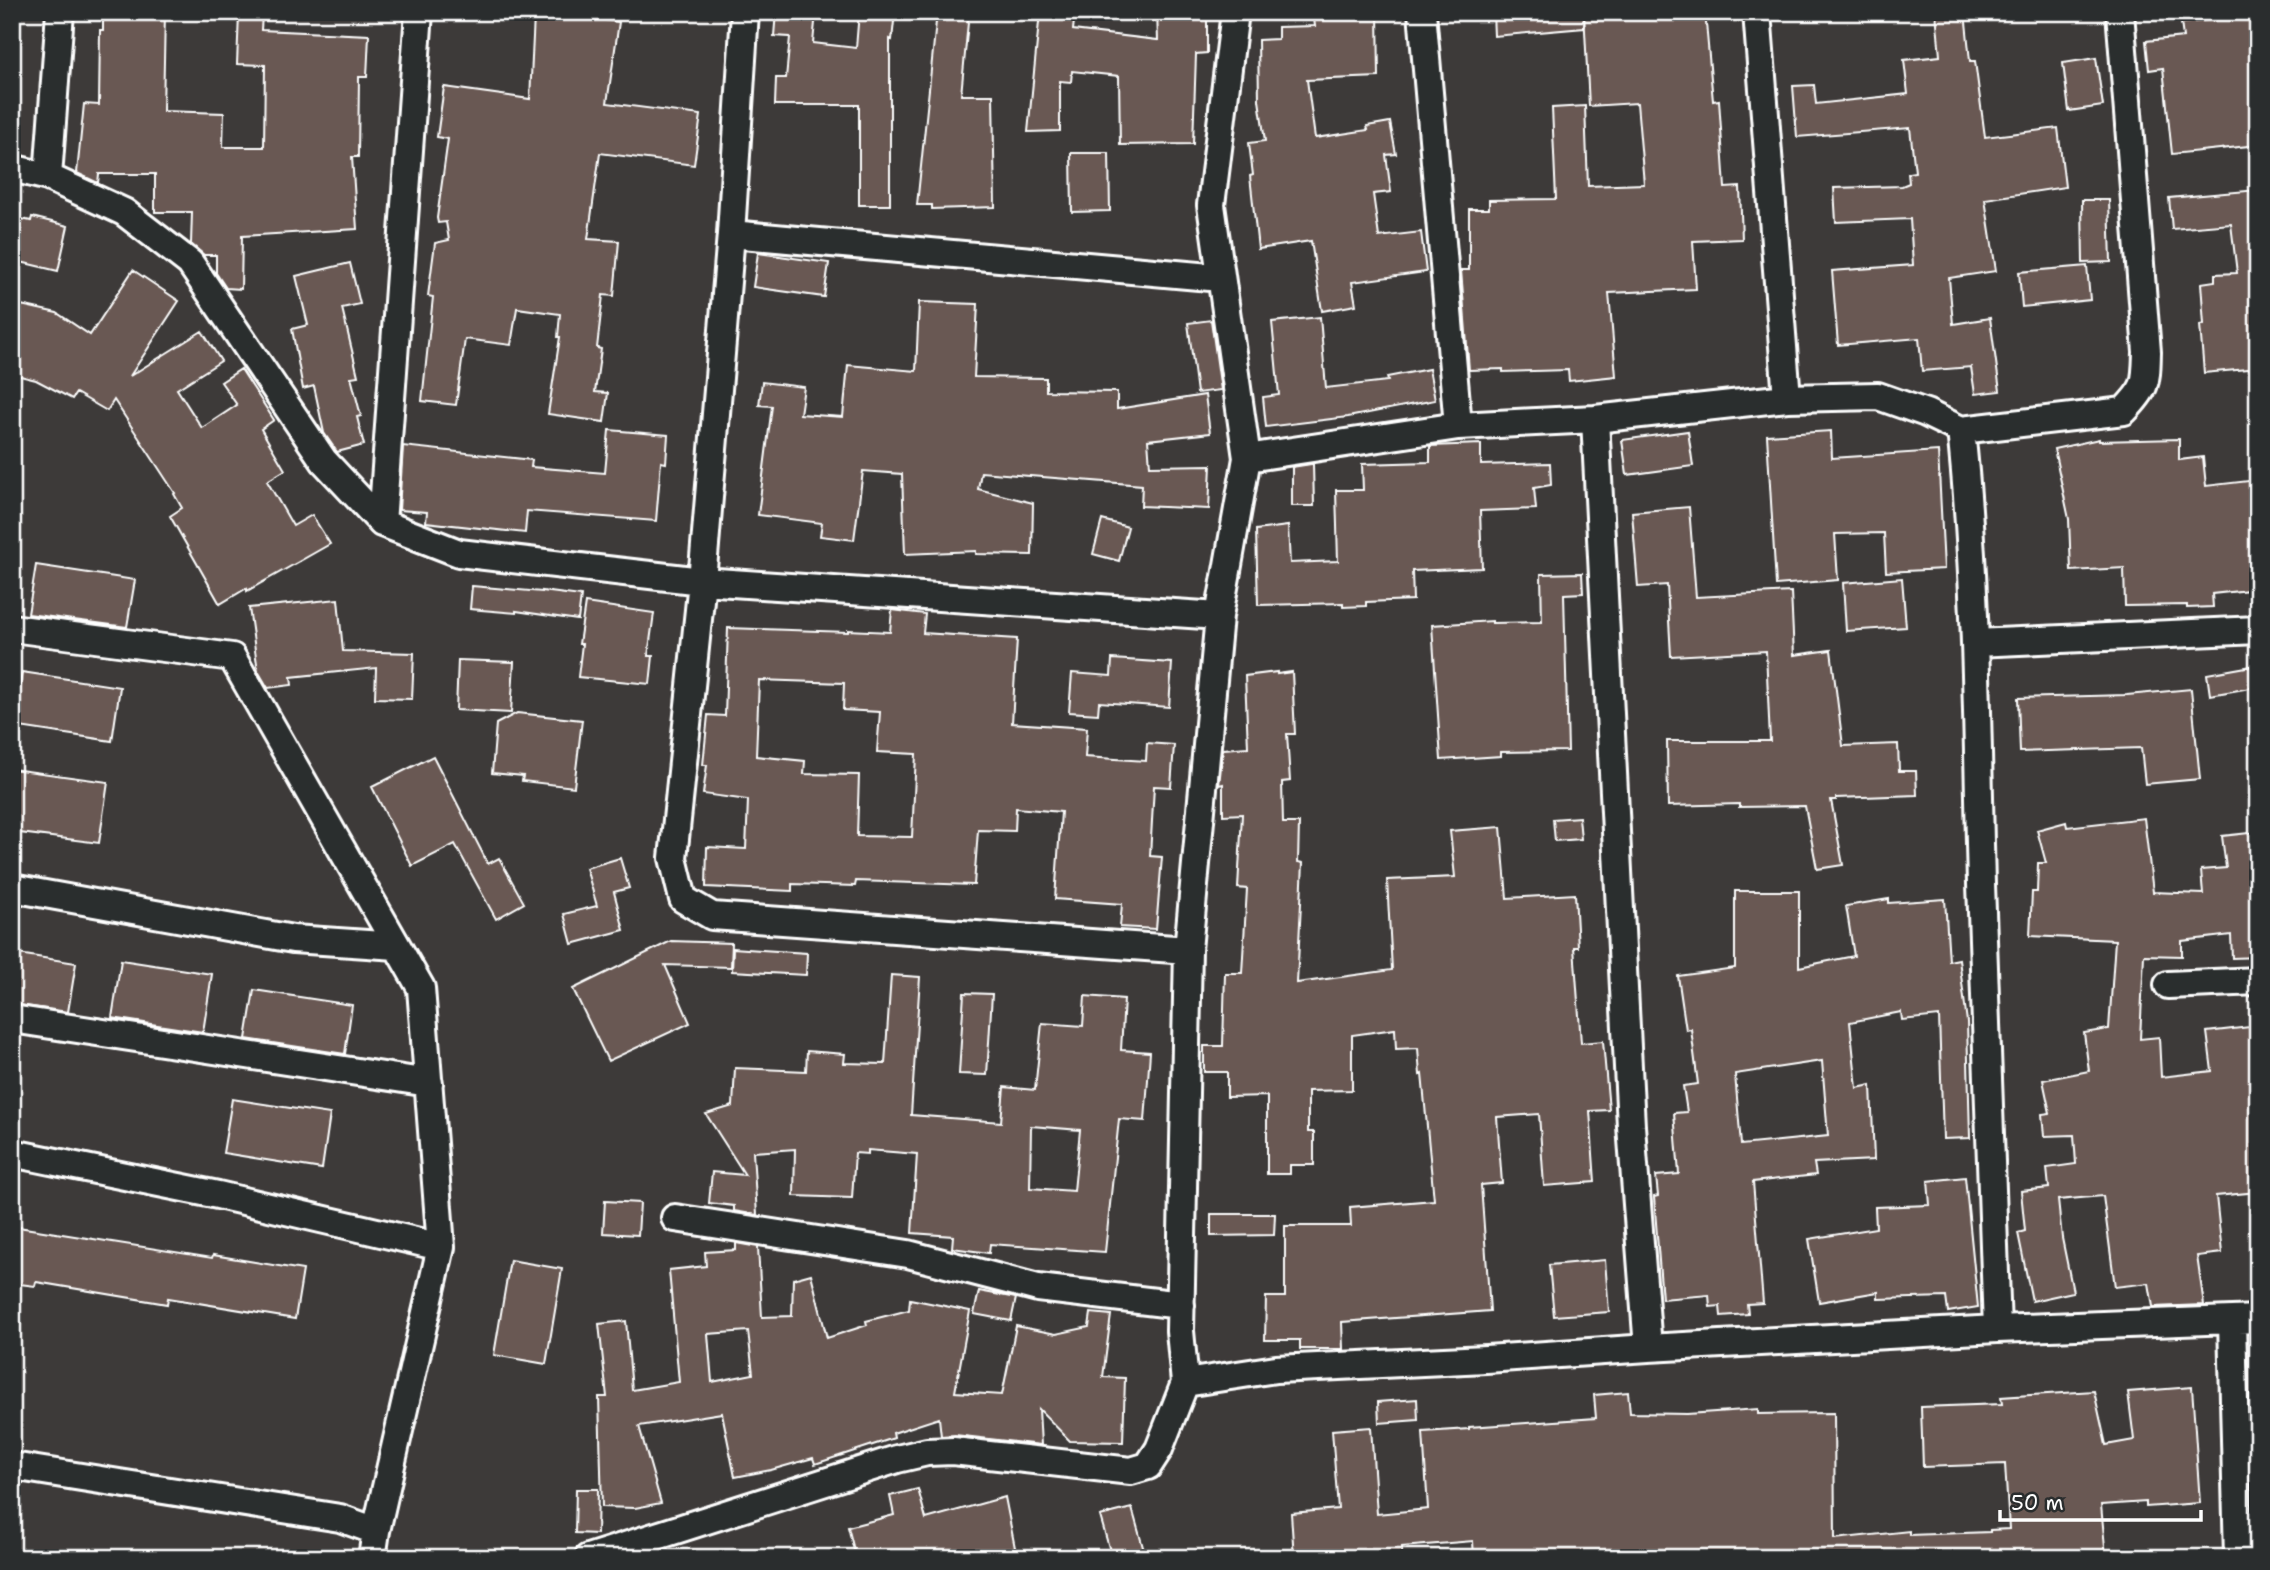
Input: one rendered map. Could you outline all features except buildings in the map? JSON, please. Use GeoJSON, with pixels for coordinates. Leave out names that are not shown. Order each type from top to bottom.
{"type":"FeatureCollection","features":[{"type":"Feature","properties":{"kind":"street"},"geometry":{"type":"LineString","coordinates":[[48,177],[60,12]]}},
{"type":"Feature","properties":{"kind":"street"},"geometry":{"type":"LineString","coordinates":[[382,523],[419,12]]}},
{"type":"Feature","properties":{"kind":"street"},"geometry":{"type":"LineString","coordinates":[[745,12],[731,234],[702,581],[673,858],[683,899],[712,916],[1188,950]]}},
{"type":"Feature","properties":{"kind":"street"},"geometry":{"type":"LineString","coordinates":[[588,1558],[897,1459],[927,1452],[953,1451],[1131,1471],[1149,1465],[1159,1449],[1185,1383],[1180,1331],[1188,950],[1219,616],[1247,458],[1211,205],[1235,12]]}},
{"type":"Feature","properties":{"kind":"street"},"geometry":{"type":"LineString","coordinates":[[1422,12],[1458,426]]}},
{"type":"Feature","properties":{"kind":"street"},"geometry":{"type":"LineString","coordinates":[[1757,12],[1787,398]]}},
{"type":"Feature","properties":{"kind":"street"},"geometry":{"type":"LineString","coordinates":[[1247,458],[1458,426],[1595,419],[1787,398],[1878,396],[1926,413],[1961,430],[2124,411],[2146,383],[2147,352],[2120,12]]}},
{"type":"Feature","properties":{"kind":"street"},"geometry":{"type":"LineString","coordinates":[[12,168],[48,177],[124,212],[190,263],[324,461],[382,523],[459,553],[702,581],[1219,616]]}},
{"type":"Feature","properties":{"kind":"street"},"geometry":{"type":"LineString","coordinates":[[731,234],[1221,278]]}},
{"type":"Feature","properties":{"kind":"street"},"geometry":{"type":"LineString","coordinates":[[1595,419],[1631,1126],[1648,1348]]}},
{"type":"Feature","properties":{"kind":"street"},"geometry":{"type":"LineString","coordinates":[[1961,430],[1975,643],[1997,1329]]}},
{"type":"Feature","properties":{"kind":"street"},"geometry":{"type":"LineString","coordinates":[[12,628],[232,657],[421,988],[441,1247],[372,1558]]}},
{"type":"Feature","properties":{"kind":"street"},"geometry":{"type":"LineString","coordinates":[[1975,643],[2258,630]]}},
{"type":"Feature","properties":{"kind":"street"},"geometry":{"type":"LineString","coordinates":[[12,888],[293,939],[397,946]]}},
{"type":"Feature","properties":{"kind":"street"},"geometry":{"type":"LineString","coordinates":[[2168,985],[2258,981]]}},
{"type":"Feature","properties":{"kind":"street"},"geometry":{"type":"LineString","coordinates":[[12,1019],[429,1083]]}},
{"type":"Feature","properties":{"kind":"street"},"geometry":{"type":"LineString","coordinates":[[12,1153],[218,1195],[441,1247]]}},
{"type":"Feature","properties":{"kind":"street"},"geometry":{"type":"LineString","coordinates":[[675,1218],[908,1254],[1038,1288],[1181,1305]]}},
{"type":"Feature","properties":{"kind":"street"},"geometry":{"type":"LineString","coordinates":[[1185,1383],[1276,1369],[1997,1329],[2245,1320],[2238,1558]]}},
{"type":"Feature","properties":{"kind":"street"},"geometry":{"type":"LineString","coordinates":[[12,1466],[340,1518],[376,1531]]}}]}
